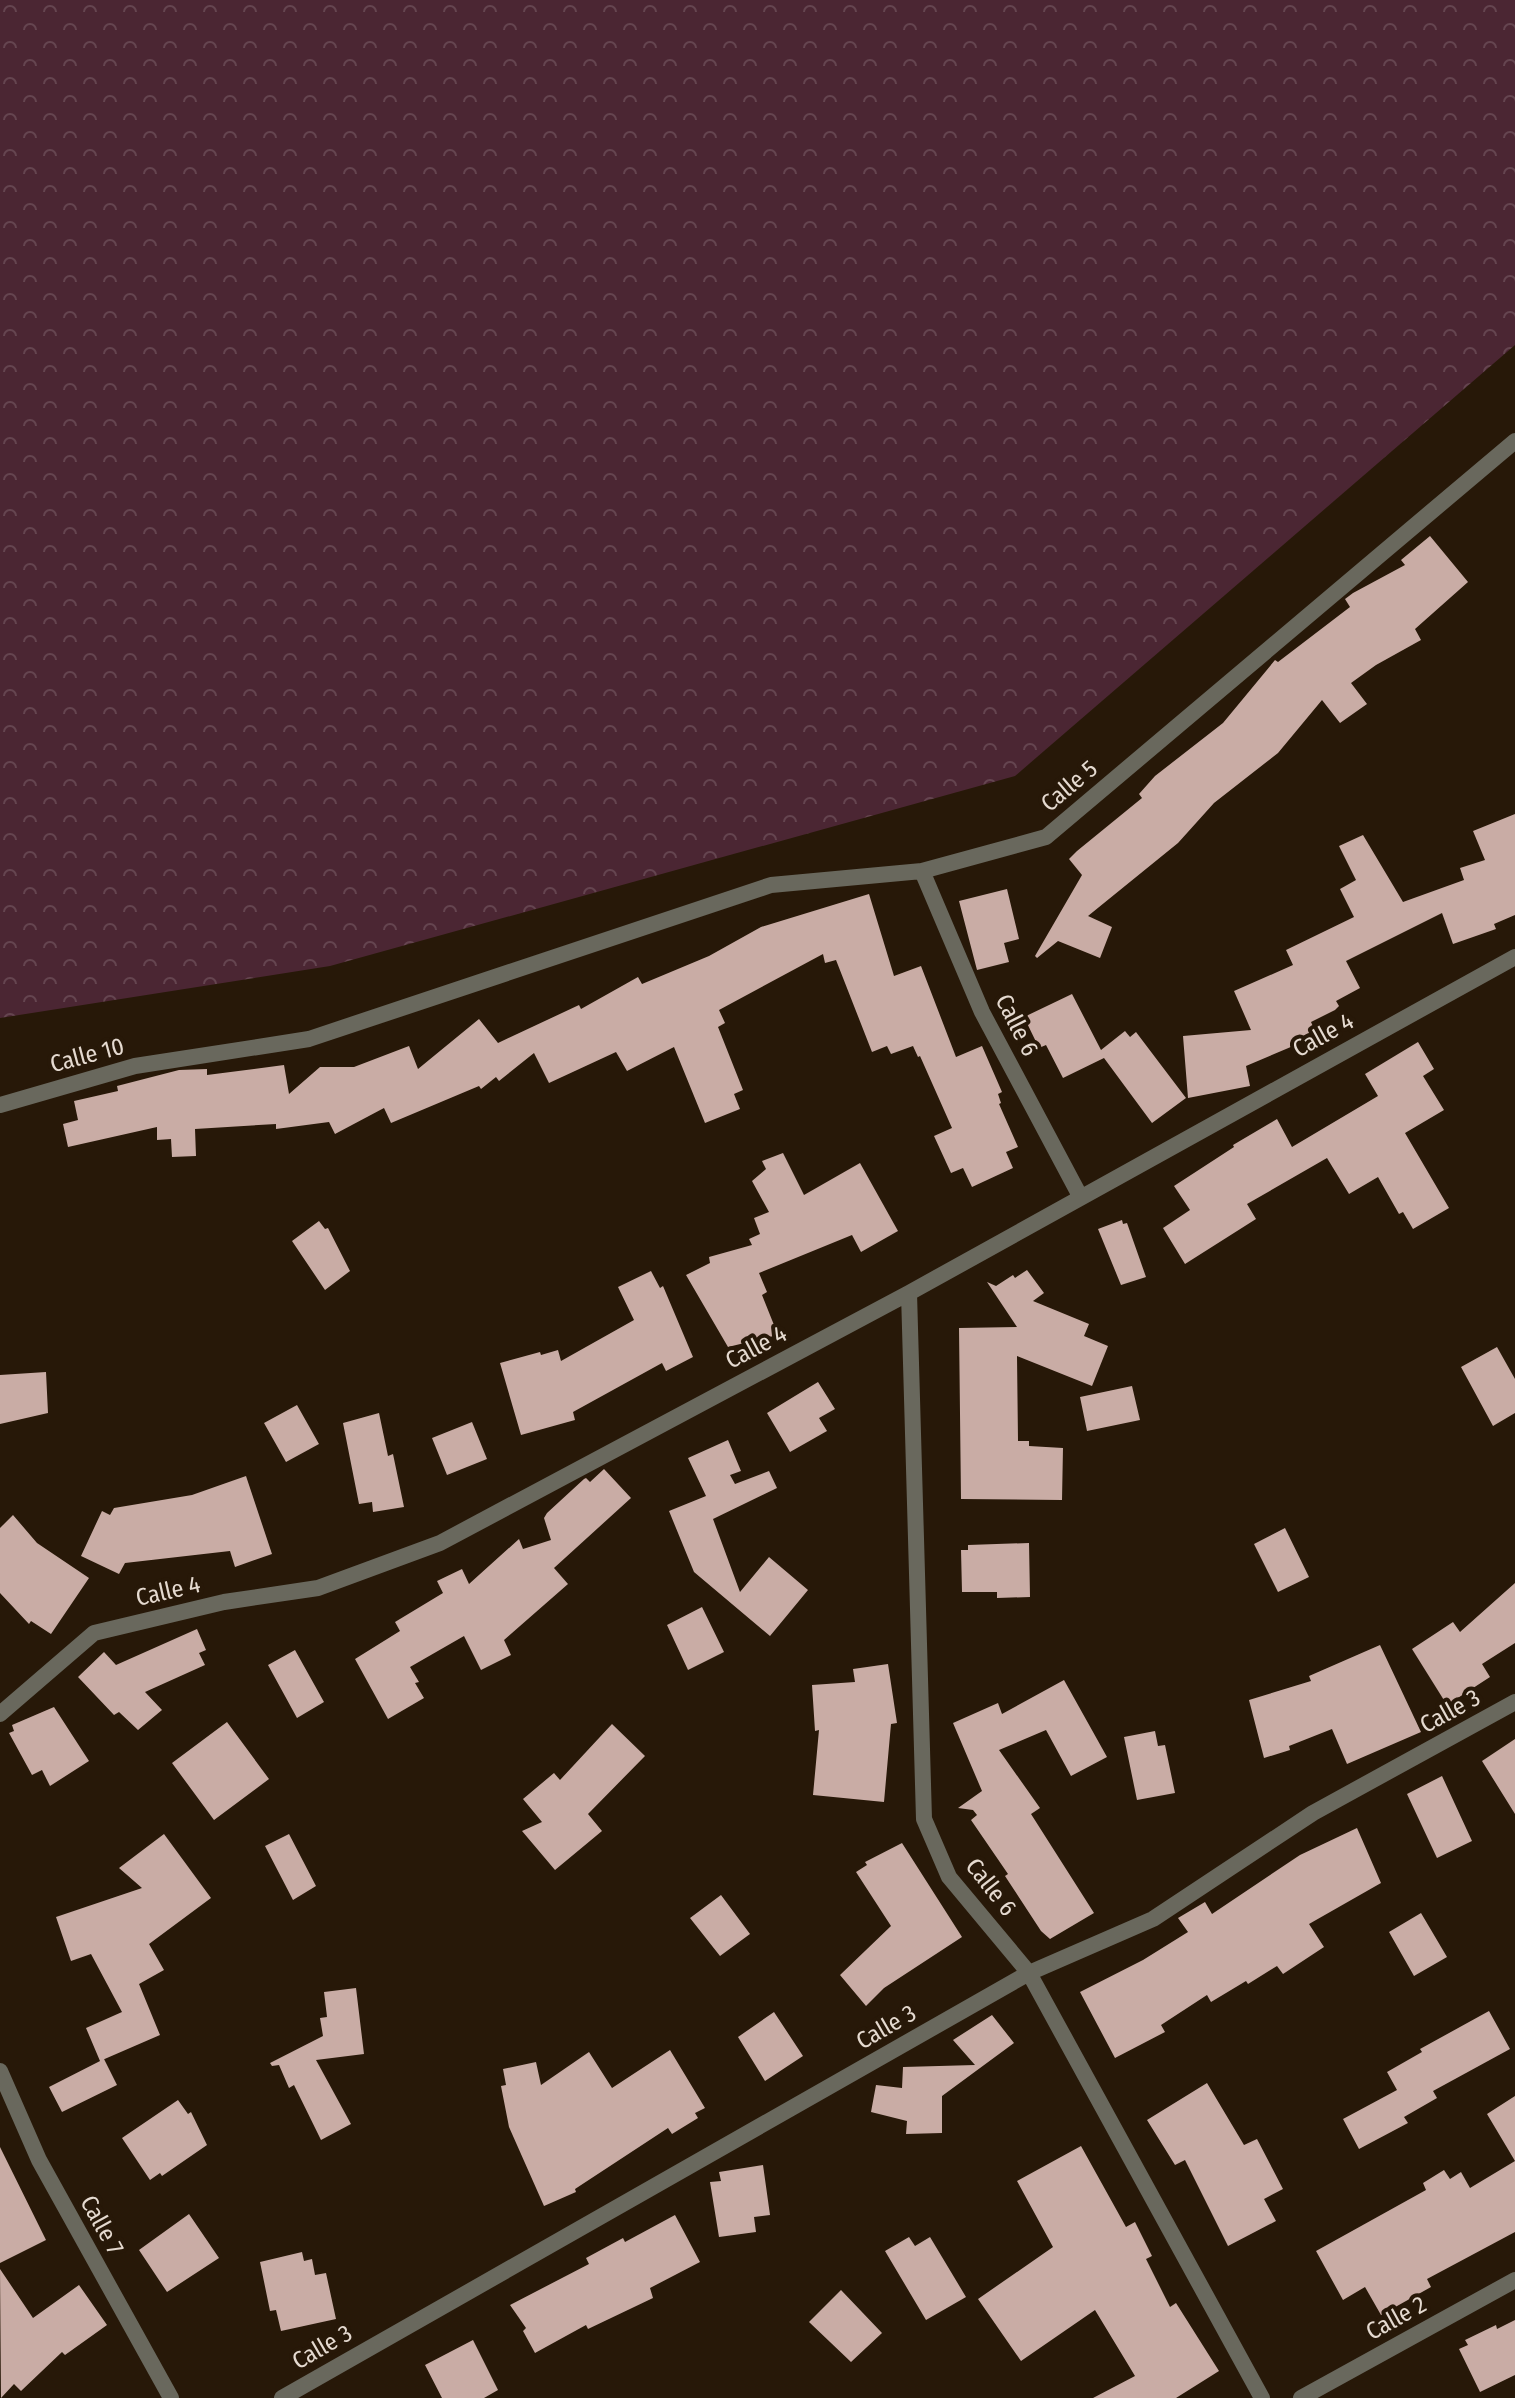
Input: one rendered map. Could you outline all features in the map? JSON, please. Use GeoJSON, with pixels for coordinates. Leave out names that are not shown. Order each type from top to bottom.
{"type":"FeatureCollection","features":[{"type":"Feature","properties":{"kind":"street","name":"Calle 5"},"geometry":{"type":"LineString","coordinates":[[505,974],[771,885],[922,871],[1046,837],[1515,441]]}},
{"type":"Feature","properties":{"kind":"street","name":"Calle 6"},"geometry":{"type":"LineString","coordinates":[[922,871],[982,1012],[1080,1196]]}},
{"type":"Feature","properties":{"kind":"street","name":"Calle 4"},"geometry":{"type":"LineString","coordinates":[[0,1714],[94,1633],[224,1602],[318,1588],[440,1543],[909,1293],[1515,957]]}},
{"type":"Feature","properties":{"kind":"street","name":"Calle 10"},"geometry":{"type":"LineString","coordinates":[[0,1105],[135,1066],[309,1039],[505,974]]}},
{"type":"Feature","properties":{"kind":"street","name":"Calle 6"},"geometry":{"type":"LineString","coordinates":[[909,1293],[924,1819],[949,1877],[1029,1973],[1262,2398]]}},
{"type":"Feature","properties":{"kind":"street","name":"Calle 3"},"geometry":{"type":"LineString","coordinates":[[282,2398],[1029,1973],[1153,1919],[1313,1813],[1515,1702]]}},
{"type":"Feature","properties":{"kind":"street","name":"Calle 7"},"geometry":{"type":"LineString","coordinates":[[0,2071],[39,2160],[171,2398]]}},
{"type":"Feature","properties":{"kind":"street","name":"Calle 2"},"geometry":{"type":"LineString","coordinates":[[1301,2398],[1515,2280]]}},
{"type":"Feature","properties":{"kind":"green space"},"geometry":{"type":"Polygon","coordinates":[[[0,0],[1515,0],[1515,345],[1015,776],[330,966],[0,1018],[0,0]]]}},
{"type":"Feature","properties":{"kind":"building"},"geometry":{"type":"Polygon","coordinates":[[[1430,536],[1468,582],[1415,629],[1421,640],[1351,683],[1367,704],[1340,723],[1322,700],[1278,753],[1214,803],[1178,843],[1088,916],[1112,927],[1100,958],[1058,941],[1037,958],[1035,956],[1082,875],[1069,859],[1142,798],[1139,794],[1155,776],[1223,723],[1275,660],[1278,662],[1350,607],[1345,599],[1353,593],[1405,565],[1401,560],[1430,536]]]}},
{"type":"Feature","properties":{"kind":"building"},"geometry":{"type":"Polygon","coordinates":[[[1515,814],[1515,915],[1494,924],[1496,929],[1453,944],[1442,913],[1346,961],[1360,988],[1336,1001],[1339,1006],[1335,1010],[1311,1022],[1315,1031],[1303,1036],[1305,1041],[1246,1066],[1250,1086],[1188,1098],[1183,1036],[1251,1030],[1234,991],[1293,965],[1286,950],[1354,917],[1340,889],[1356,880],[1339,846],[1363,835],[1403,902],[1464,880],[1460,868],[1485,860],[1473,831],[1515,814]]]}},
{"type":"Feature","properties":{"kind":"building"},"geometry":{"type":"Polygon","coordinates":[[[1007,889],[1019,939],[1004,943],[1009,962],[977,970],[959,901],[1007,889]]]}},
{"type":"Feature","properties":{"kind":"building"},"geometry":{"type":"Polygon","coordinates":[[[869,894],[894,976],[921,966],[956,1057],[982,1046],[1002,1092],[998,1094],[999,1104],[1018,1147],[1006,1152],[1013,1168],[972,1187],[963,1168],[951,1173],[934,1136],[952,1128],[920,1056],[913,1046],[891,1054],[887,1046],[872,1052],[836,960],[825,963],[823,954],[719,1010],[725,1023],[718,1027],[743,1090],[734,1094],[740,1109],[705,1123],[674,1047],[627,1071],[616,1052],[549,1083],[534,1053],[499,1081],[496,1077],[481,1089],[479,1086],[391,1123],[384,1108],[335,1134],[329,1122],[276,1129],[276,1124],[195,1129],[196,1156],[172,1157],[171,1139],[157,1140],[157,1127],[68,1147],[63,1124],[78,1120],[74,1101],[118,1091],[117,1086],[179,1070],[207,1069],[207,1075],[284,1065],[289,1094],[320,1067],[354,1067],[409,1046],[418,1069],[479,1019],[498,1043],[579,1005],[581,1009],[638,977],[642,984],[709,956],[761,927],[869,894]]]}},
{"type":"Feature","properties":{"kind":"building"},"geometry":{"type":"Polygon","coordinates":[[[1072,994],[1101,1050],[1125,1031],[1130,1037],[1136,1032],[1186,1098],[1152,1123],[1104,1058],[1063,1078],[1046,1045],[1039,1048],[1024,1017],[1072,994]]]}},
{"type":"Feature","properties":{"kind":"building"},"geometry":{"type":"Polygon","coordinates":[[[1418,1042],[1434,1069],[1423,1076],[1444,1110],[1405,1133],[1449,1208],[1413,1229],[1403,1212],[1399,1214],[1378,1177],[1349,1194],[1327,1158],[1247,1204],[1256,1219],[1185,1264],[1163,1228],[1190,1210],[1174,1186],[1277,1119],[1292,1147],[1378,1096],[1365,1074],[1418,1042]]]}},
{"type":"Feature","properties":{"kind":"building"},"geometry":{"type":"Polygon","coordinates":[[[783,1153],[804,1195],[860,1163],[898,1231],[861,1252],[852,1235],[759,1273],[767,1292],[762,1295],[778,1335],[728,1347],[686,1275],[710,1263],[709,1257],[752,1245],[749,1239],[760,1234],[754,1218],[769,1212],[752,1181],[766,1169],[762,1161],[783,1153]]]}},
{"type":"Feature","properties":{"kind":"building"},"geometry":{"type":"Polygon","coordinates":[[[1122,1220],[1123,1224],[1127,1223],[1146,1277],[1121,1285],[1098,1229],[1122,1220]]]}},
{"type":"Feature","properties":{"kind":"building"},"geometry":{"type":"Polygon","coordinates":[[[319,1221],[325,1229],[328,1228],[350,1271],[325,1290],[292,1241],[319,1221]]]}},
{"type":"Feature","properties":{"kind":"building"},"geometry":{"type":"Polygon","coordinates":[[[1027,1270],[1044,1293],[1033,1301],[1089,1324],[1084,1336],[1108,1346],[1092,1386],[1017,1356],[1018,1441],[1029,1441],[1029,1446],[1063,1448],[1062,1500],[961,1499],[959,1328],[1017,1327],[987,1282],[996,1286],[1027,1270]]]}},
{"type":"Feature","properties":{"kind":"building"},"geometry":{"type":"Polygon","coordinates":[[[651,1271],[660,1288],[663,1286],[693,1357],[666,1371],[662,1363],[573,1412],[575,1420],[521,1435],[500,1363],[558,1350],[561,1361],[634,1320],[618,1287],[651,1271]]]}},
{"type":"Feature","properties":{"kind":"building"},"geometry":{"type":"Polygon","coordinates":[[[1497,1347],[1515,1379],[1515,1413],[1493,1426],[1461,1367],[1497,1347]]]}},
{"type":"Feature","properties":{"kind":"building"},"geometry":{"type":"Polygon","coordinates":[[[46,1372],[48,1413],[0,1424],[0,1375],[46,1372]]]}},
{"type":"Feature","properties":{"kind":"building"},"geometry":{"type":"Polygon","coordinates":[[[818,1382],[835,1409],[819,1418],[827,1431],[790,1452],[767,1413],[818,1382]]]}},
{"type":"Feature","properties":{"kind":"building"},"geometry":{"type":"Polygon","coordinates":[[[1132,1386],[1140,1420],[1087,1431],[1080,1397],[1132,1386]]]}},
{"type":"Feature","properties":{"kind":"building"},"geometry":{"type":"Polygon","coordinates":[[[297,1405],[319,1444],[286,1462],[264,1423],[297,1405]]]}},
{"type":"Feature","properties":{"kind":"building"},"geometry":{"type":"Polygon","coordinates":[[[379,1413],[388,1456],[393,1454],[404,1507],[373,1512],[372,1502],[359,1504],[343,1423],[379,1413]]]}},
{"type":"Feature","properties":{"kind":"building"},"geometry":{"type":"Polygon","coordinates":[[[472,1422],[487,1459],[447,1475],[432,1438],[472,1422]]]}},
{"type":"Feature","properties":{"kind":"building"},"geometry":{"type":"Polygon","coordinates":[[[728,1440],[741,1471],[730,1475],[735,1484],[769,1471],[777,1488],[713,1519],[740,1592],[769,1557],[808,1590],[770,1636],[694,1572],[669,1511],[706,1496],[688,1458],[728,1440]]]}},
{"type":"Feature","properties":{"kind":"building"},"geometry":{"type":"Polygon","coordinates":[[[604,1469],[631,1498],[554,1568],[568,1584],[504,1640],[511,1655],[481,1670],[464,1636],[410,1667],[424,1698],[388,1719],[355,1659],[400,1631],[395,1622],[443,1593],[437,1581],[462,1569],[469,1584],[519,1539],[523,1549],[551,1540],[544,1518],[547,1513],[584,1479],[590,1482],[604,1469]]]}},
{"type":"Feature","properties":{"kind":"building"},"geometry":{"type":"Polygon","coordinates":[[[246,1476],[272,1554],[235,1567],[230,1551],[125,1563],[119,1574],[81,1556],[102,1511],[110,1515],[114,1508],[192,1495],[246,1476]]]}},
{"type":"Feature","properties":{"kind":"building"},"geometry":{"type":"Polygon","coordinates":[[[13,1515],[37,1543],[89,1578],[51,1634],[31,1621],[29,1624],[0,1593],[0,1528],[13,1515]]]}},
{"type":"Feature","properties":{"kind":"building"},"geometry":{"type":"Polygon","coordinates":[[[1285,1528],[1309,1577],[1278,1592],[1254,1544],[1285,1528]]]}},
{"type":"Feature","properties":{"kind":"building"},"geometry":{"type":"Polygon","coordinates":[[[1029,1543],[1030,1597],[997,1598],[997,1592],[962,1592],[961,1550],[968,1550],[968,1545],[1029,1543]]]}},
{"type":"Feature","properties":{"kind":"building"},"geometry":{"type":"Polygon","coordinates":[[[1515,1583],[1515,1643],[1482,1664],[1490,1677],[1447,1705],[1412,1649],[1453,1622],[1460,1632],[1515,1583]]]}},
{"type":"Feature","properties":{"kind":"building"},"geometry":{"type":"Polygon","coordinates":[[[702,1607],[724,1652],[688,1670],[667,1625],[702,1607]]]}},
{"type":"Feature","properties":{"kind":"building"},"geometry":{"type":"Polygon","coordinates":[[[197,1629],[206,1650],[199,1653],[205,1665],[145,1692],[162,1710],[138,1730],[119,1712],[114,1715],[78,1677],[104,1652],[116,1665],[197,1629]]]}},
{"type":"Feature","properties":{"kind":"building"},"geometry":{"type":"Polygon","coordinates":[[[1380,1645],[1421,1732],[1347,1764],[1332,1729],[1289,1746],[1290,1750],[1264,1758],[1249,1700],[1311,1681],[1309,1676],[1380,1645]]]}},
{"type":"Feature","properties":{"kind":"building"},"geometry":{"type":"Polygon","coordinates":[[[295,1650],[324,1702],[297,1718],[268,1665],[295,1650]]]}},
{"type":"Feature","properties":{"kind":"building"},"geometry":{"type":"Polygon","coordinates":[[[888,1664],[897,1723],[891,1724],[884,1802],[813,1795],[819,1730],[815,1731],[812,1685],[855,1682],[853,1669],[888,1664]]]}},
{"type":"Feature","properties":{"kind":"building"},"geometry":{"type":"Polygon","coordinates":[[[1064,1680],[1107,1757],[1071,1776],[1046,1730],[999,1750],[1040,1808],[1031,1814],[1094,1913],[1050,1939],[1041,1931],[1005,1876],[1008,1874],[971,1820],[977,1815],[973,1810],[958,1808],[982,1791],[953,1723],[998,1703],[1002,1714],[1064,1680]]]}},
{"type":"Feature","properties":{"kind":"building"},"geometry":{"type":"Polygon","coordinates":[[[54,1707],[89,1761],[50,1786],[42,1770],[32,1775],[9,1733],[14,1731],[12,1725],[54,1707]]]}},
{"type":"Feature","properties":{"kind":"building"},"geometry":{"type":"Polygon","coordinates":[[[227,1722],[269,1779],[214,1820],[172,1763],[227,1722]]]}},
{"type":"Feature","properties":{"kind":"building"},"geometry":{"type":"Polygon","coordinates":[[[612,1724],[645,1756],[588,1814],[602,1831],[555,1870],[522,1831],[542,1822],[523,1799],[554,1773],[560,1780],[612,1724]]]}},
{"type":"Feature","properties":{"kind":"building"},"geometry":{"type":"Polygon","coordinates":[[[1155,1731],[1158,1746],[1165,1745],[1175,1793],[1137,1800],[1124,1737],[1155,1731]]]}},
{"type":"Feature","properties":{"kind":"building"},"geometry":{"type":"Polygon","coordinates":[[[1515,1739],[1515,1814],[1482,1761],[1515,1739]]]}},
{"type":"Feature","properties":{"kind":"building"},"geometry":{"type":"Polygon","coordinates":[[[1442,1776],[1472,1841],[1437,1858],[1407,1794],[1442,1776]]]}},
{"type":"Feature","properties":{"kind":"building"},"geometry":{"type":"Polygon","coordinates":[[[1357,1828],[1381,1883],[1309,1924],[1324,1947],[1283,1974],[1277,1966],[1211,2002],[1207,1995],[1161,2025],[1165,2032],[1115,2058],[1080,1992],[1143,1960],[1188,1932],[1178,1918],[1205,1902],[1212,1914],[1300,1855],[1357,1828]]]}},
{"type":"Feature","properties":{"kind":"building"},"geometry":{"type":"Polygon","coordinates":[[[164,1834],[211,1898],[149,1944],[164,1970],[139,1984],[160,2035],[100,2061],[86,2028],[122,2012],[91,1954],[71,1961],[56,1917],[142,1888],[119,1868],[164,1834]]]}},
{"type":"Feature","properties":{"kind":"building"},"geometry":{"type":"Polygon","coordinates":[[[289,1834],[316,1886],[293,1900],[265,1846],[289,1834]]]}},
{"type":"Feature","properties":{"kind":"building"},"geometry":{"type":"Polygon","coordinates":[[[902,1843],[962,1937],[884,1988],[866,2006],[840,1975],[891,1926],[856,1872],[867,1865],[865,1862],[902,1843]]]}},
{"type":"Feature","properties":{"kind":"building"},"geometry":{"type":"Polygon","coordinates":[[[721,1895],[750,1934],[720,1956],[690,1918],[721,1895]]]}},
{"type":"Feature","properties":{"kind":"building"},"geometry":{"type":"Polygon","coordinates":[[[1421,1913],[1447,1957],[1414,1976],[1389,1932],[1421,1913]]]}},
{"type":"Feature","properties":{"kind":"building"},"geometry":{"type":"Polygon","coordinates":[[[356,1988],[364,2054],[316,2060],[351,2124],[321,2140],[294,2085],[289,2088],[279,2065],[272,2066],[270,2063],[323,2036],[320,2018],[327,2017],[324,1992],[356,1988]]]}},
{"type":"Feature","properties":{"kind":"building"},"geometry":{"type":"Polygon","coordinates":[[[1489,2011],[1510,2049],[1433,2091],[1437,2098],[1404,2117],[1408,2123],[1359,2149],[1343,2119],[1397,2090],[1387,2072],[1422,2052],[1420,2049],[1489,2011]]]}},
{"type":"Feature","properties":{"kind":"building"},"geometry":{"type":"Polygon","coordinates":[[[774,2012],[803,2056],[765,2081],[738,2037],[774,2012]]]}},
{"type":"Feature","properties":{"kind":"building"},"geometry":{"type":"Polygon","coordinates":[[[992,2015],[1014,2043],[942,2096],[942,2133],[906,2134],[907,2121],[871,2112],[876,2085],[902,2088],[903,2067],[975,2065],[953,2040],[992,2015]]]}},
{"type":"Feature","properties":{"kind":"building"},"geometry":{"type":"Polygon","coordinates":[[[670,2050],[705,2108],[695,2113],[698,2118],[672,2134],[668,2128],[575,2189],[576,2192],[544,2206],[509,2127],[501,2086],[506,2085],[503,2069],[536,2062],[541,2085],[589,2052],[612,2088],[670,2050]]]}},
{"type":"Feature","properties":{"kind":"building"},"geometry":{"type":"Polygon","coordinates":[[[104,2059],[117,2085],[62,2112],[49,2087],[104,2059]]]}},
{"type":"Feature","properties":{"kind":"building"},"geometry":{"type":"Polygon","coordinates":[[[1207,2083],[1244,2145],[1257,2139],[1283,2189],[1264,2199],[1276,2221],[1228,2246],[1185,2160],[1175,2165],[1147,2120],[1207,2083]]]}},
{"type":"Feature","properties":{"kind":"building"},"geometry":{"type":"Polygon","coordinates":[[[1515,2096],[1515,2161],[1487,2114],[1515,2096]]]}},
{"type":"Feature","properties":{"kind":"building"},"geometry":{"type":"Polygon","coordinates":[[[178,2100],[188,2114],[191,2112],[207,2145],[162,2176],[160,2173],[150,2180],[122,2138],[178,2100]]]}},
{"type":"Feature","properties":{"kind":"building"},"geometry":{"type":"Polygon","coordinates":[[[1081,2146],[1126,2227],[1135,2222],[1152,2256],[1146,2259],[1170,2307],[1176,2303],[1219,2371],[1176,2398],[1093,2398],[1135,2376],[1095,2310],[1021,2361],[978,2299],[1053,2247],[1017,2181],[1081,2146]]]}},
{"type":"Feature","properties":{"kind":"building"},"geometry":{"type":"Polygon","coordinates":[[[0,2147],[46,2240],[0,2263],[0,2147]]]}},
{"type":"Feature","properties":{"kind":"building"},"geometry":{"type":"Polygon","coordinates":[[[1515,2161],[1515,2232],[1427,2279],[1431,2287],[1381,2315],[1365,2287],[1343,2300],[1316,2251],[1426,2190],[1423,2183],[1444,2170],[1450,2179],[1461,2172],[1470,2188],[1515,2161]]]}},
{"type":"Feature","properties":{"kind":"building"},"geometry":{"type":"Polygon","coordinates":[[[763,2165],[770,2215],[754,2217],[756,2232],[719,2237],[710,2182],[721,2181],[719,2172],[763,2165]]]}},
{"type":"Feature","properties":{"kind":"building"},"geometry":{"type":"Polygon","coordinates":[[[189,2214],[219,2258],[167,2292],[139,2250],[189,2214]]]}},
{"type":"Feature","properties":{"kind":"building"},"geometry":{"type":"Polygon","coordinates":[[[675,2215],[700,2262],[650,2288],[653,2298],[588,2329],[586,2325],[535,2353],[523,2331],[526,2328],[510,2305],[589,2264],[586,2258],[623,2238],[625,2242],[675,2215]]]}},
{"type":"Feature","properties":{"kind":"building"},"geometry":{"type":"Polygon","coordinates":[[[909,2237],[915,2246],[930,2237],[966,2297],[926,2320],[885,2251],[909,2237]]]}},
{"type":"Feature","properties":{"kind":"building"},"geometry":{"type":"Polygon","coordinates":[[[302,2252],[304,2261],[312,2259],[315,2275],[326,2273],[336,2319],[281,2331],[276,2310],[270,2311],[260,2262],[302,2252]]]}},
{"type":"Feature","properties":{"kind":"building"},"geometry":{"type":"Polygon","coordinates":[[[0,2269],[33,2318],[79,2285],[107,2325],[65,2355],[62,2352],[21,2391],[14,2384],[1,2398],[0,2269]]]}},
{"type":"Feature","properties":{"kind":"building"},"geometry":{"type":"Polygon","coordinates":[[[841,2290],[882,2333],[851,2362],[809,2322],[841,2290]]]}},
{"type":"Feature","properties":{"kind":"building"},"geometry":{"type":"Polygon","coordinates":[[[1515,2320],[1515,2375],[1480,2392],[1459,2349],[1468,2345],[1465,2340],[1496,2325],[1497,2329],[1515,2320]]]}},
{"type":"Feature","properties":{"kind":"building"},"geometry":{"type":"Polygon","coordinates":[[[473,2340],[498,2390],[484,2398],[442,2398],[425,2365],[473,2340]]]}}]}
